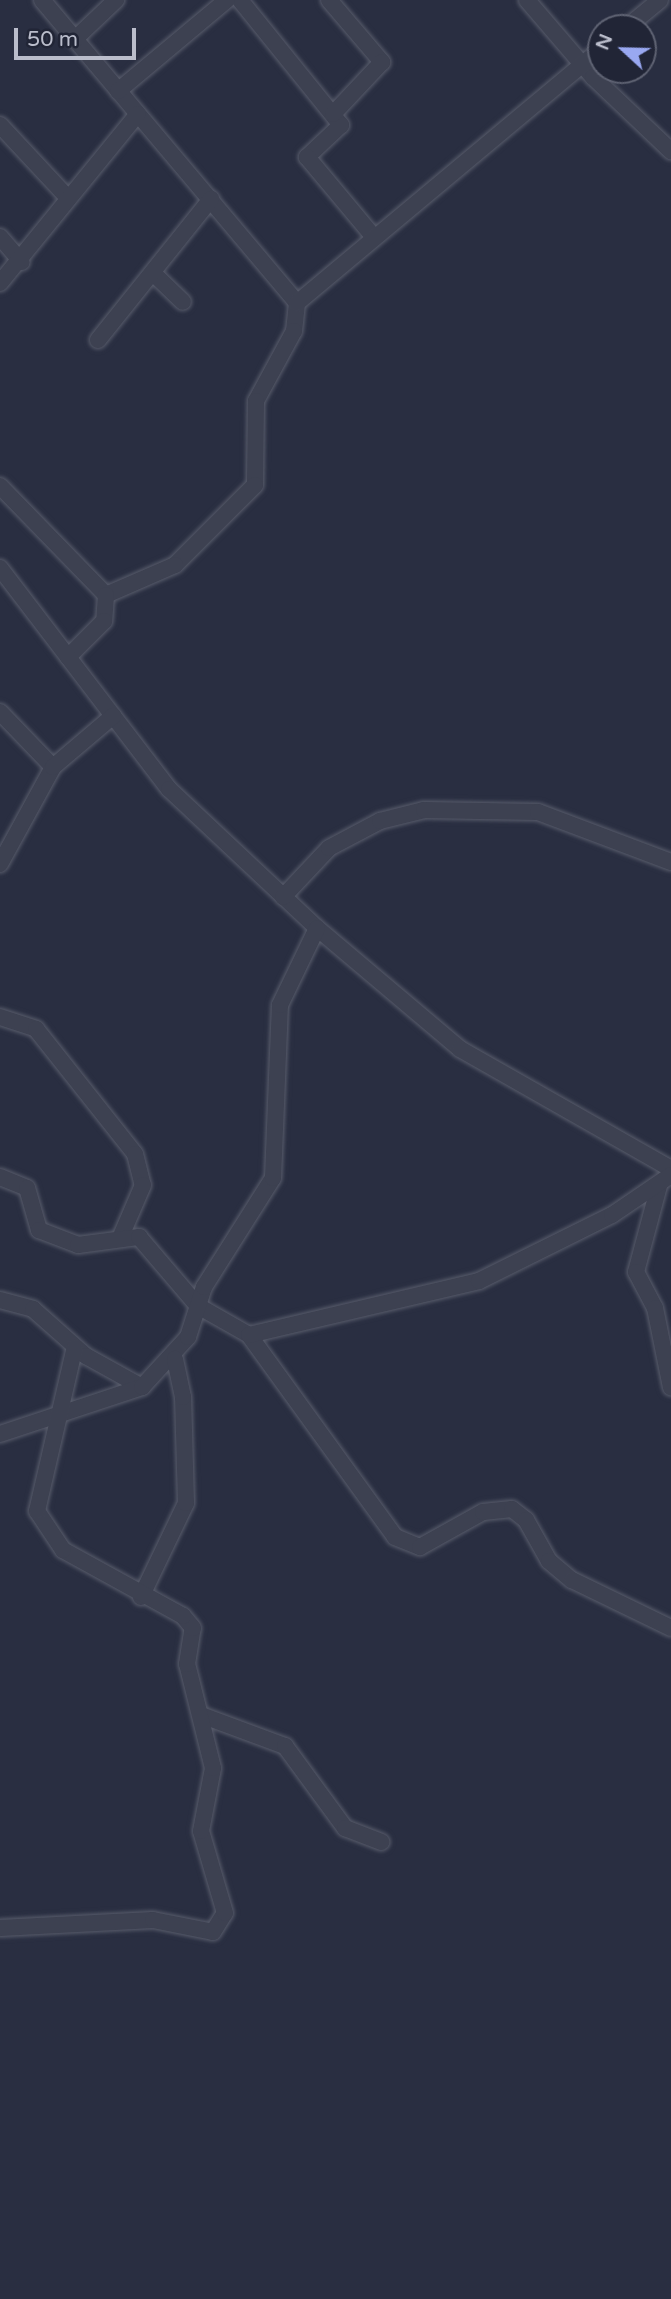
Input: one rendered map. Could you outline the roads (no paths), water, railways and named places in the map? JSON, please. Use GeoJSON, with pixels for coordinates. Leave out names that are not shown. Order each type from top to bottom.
{"type":"FeatureCollection","features":[{"type":"Feature","properties":{"kind":"street"},"geometry":{"type":"LineString","coordinates":[[42,0],[297,303]]}},
{"type":"Feature","properties":{"kind":"street"},"geometry":{"type":"LineString","coordinates":[[75,39],[116,0]]}},
{"type":"Feature","properties":{"kind":"street"},"geometry":{"type":"LineString","coordinates":[[118,90],[227,0]]}},
{"type":"Feature","properties":{"kind":"street"},"geometry":{"type":"LineString","coordinates":[[240,0],[333,114],[339,129],[309,149],[310,166],[373,236]]}},
{"type":"Feature","properties":{"kind":"street"},"geometry":{"type":"LineString","coordinates":[[329,0],[382,62],[333,114]]}},
{"type":"Feature","properties":{"kind":"street"},"geometry":{"type":"LineString","coordinates":[[527,0],[582,64],[671,151]]}},
{"type":"Feature","properties":{"kind":"street"},"geometry":{"type":"LineString","coordinates":[[643,14],[660,0]]}},
{"type":"Feature","properties":{"kind":"street"},"geometry":{"type":"LineString","coordinates":[[106,595],[175,565],[255,485],[256,401],[294,331],[297,303],[373,236],[587,60]]}},
{"type":"Feature","properties":{"kind":"street"},"geometry":{"type":"LineString","coordinates":[[0,283],[22,262],[68,198],[138,114]]}},
{"type":"Feature","properties":{"kind":"street"},"geometry":{"type":"LineString","coordinates":[[0,125],[68,198]]}},
{"type":"Feature","properties":{"kind":"street"},"geometry":{"type":"LineString","coordinates":[[98,340],[154,274],[211,199]]}},
{"type":"Feature","properties":{"kind":"street"},"geometry":{"type":"LineString","coordinates":[[0,237],[22,262]]}},
{"type":"Feature","properties":{"kind":"street"},"geometry":{"type":"LineString","coordinates":[[154,274],[183,302]]}},
{"type":"Feature","properties":{"kind":"street"},"geometry":{"type":"LineString","coordinates":[[0,486],[106,595],[104,621],[68,657]]}},
{"type":"Feature","properties":{"kind":"street"},"geometry":{"type":"LineString","coordinates":[[0,568],[169,789],[317,928],[460,1049],[671,1169]]}},
{"type":"Feature","properties":{"kind":"street"},"geometry":{"type":"LineString","coordinates":[[0,712],[53,767]]}},
{"type":"Feature","properties":{"kind":"street"},"geometry":{"type":"LineString","coordinates":[[0,864],[53,767],[113,716]]}},
{"type":"Feature","properties":{"kind":"street"},"geometry":{"type":"LineString","coordinates":[[283,897],[329,848],[380,821],[424,810],[537,812],[671,862]]}},
{"type":"Feature","properties":{"kind":"street"},"geometry":{"type":"LineString","coordinates":[[0,1434],[142,1387],[175,1359],[198,1307],[273,1178],[280,1005],[317,928]]}},
{"type":"Feature","properties":{"kind":"street"},"geometry":{"type":"LineString","coordinates":[[0,1017],[36,1029],[135,1154],[143,1185],[121,1236]]}},
{"type":"Feature","properties":{"kind":"street"},"geometry":{"type":"LineString","coordinates":[[0,1177],[27,1188],[39,1230],[78,1245],[121,1236],[150,1245],[198,1307],[249,1335],[395,1537],[420,1547],[483,1512],[512,1509],[526,1520],[549,1561],[572,1580],[671,1628]]}},
{"type":"Feature","properties":{"kind":"street"},"geometry":{"type":"LineString","coordinates":[[249,1335],[479,1281],[665,1180]]}},
{"type":"Feature","properties":{"kind":"street"},"geometry":{"type":"LineString","coordinates":[[665,1180],[636,1272],[655,1308],[671,1387]]}},
{"type":"Feature","properties":{"kind":"street"},"geometry":{"type":"LineString","coordinates":[[0,1300],[33,1309],[75,1347],[142,1387]]}},
{"type":"Feature","properties":{"kind":"street"},"geometry":{"type":"LineString","coordinates":[[0,1928],[153,1920],[219,1928],[225,1913],[201,1831],[213,1768],[187,1664],[194,1628],[183,1616],[141,1597],[62,1550],[40,1519],[38,1489],[55,1415],[75,1347]]}},
{"type":"Feature","properties":{"kind":"street"},"geometry":{"type":"LineString","coordinates":[[141,1597],[186,1503],[183,1396],[175,1359]]}},
{"type":"Feature","properties":{"kind":"street"},"geometry":{"type":"LineString","coordinates":[[201,1715],[285,1746],[345,1828],[381,1842]]}}]}
